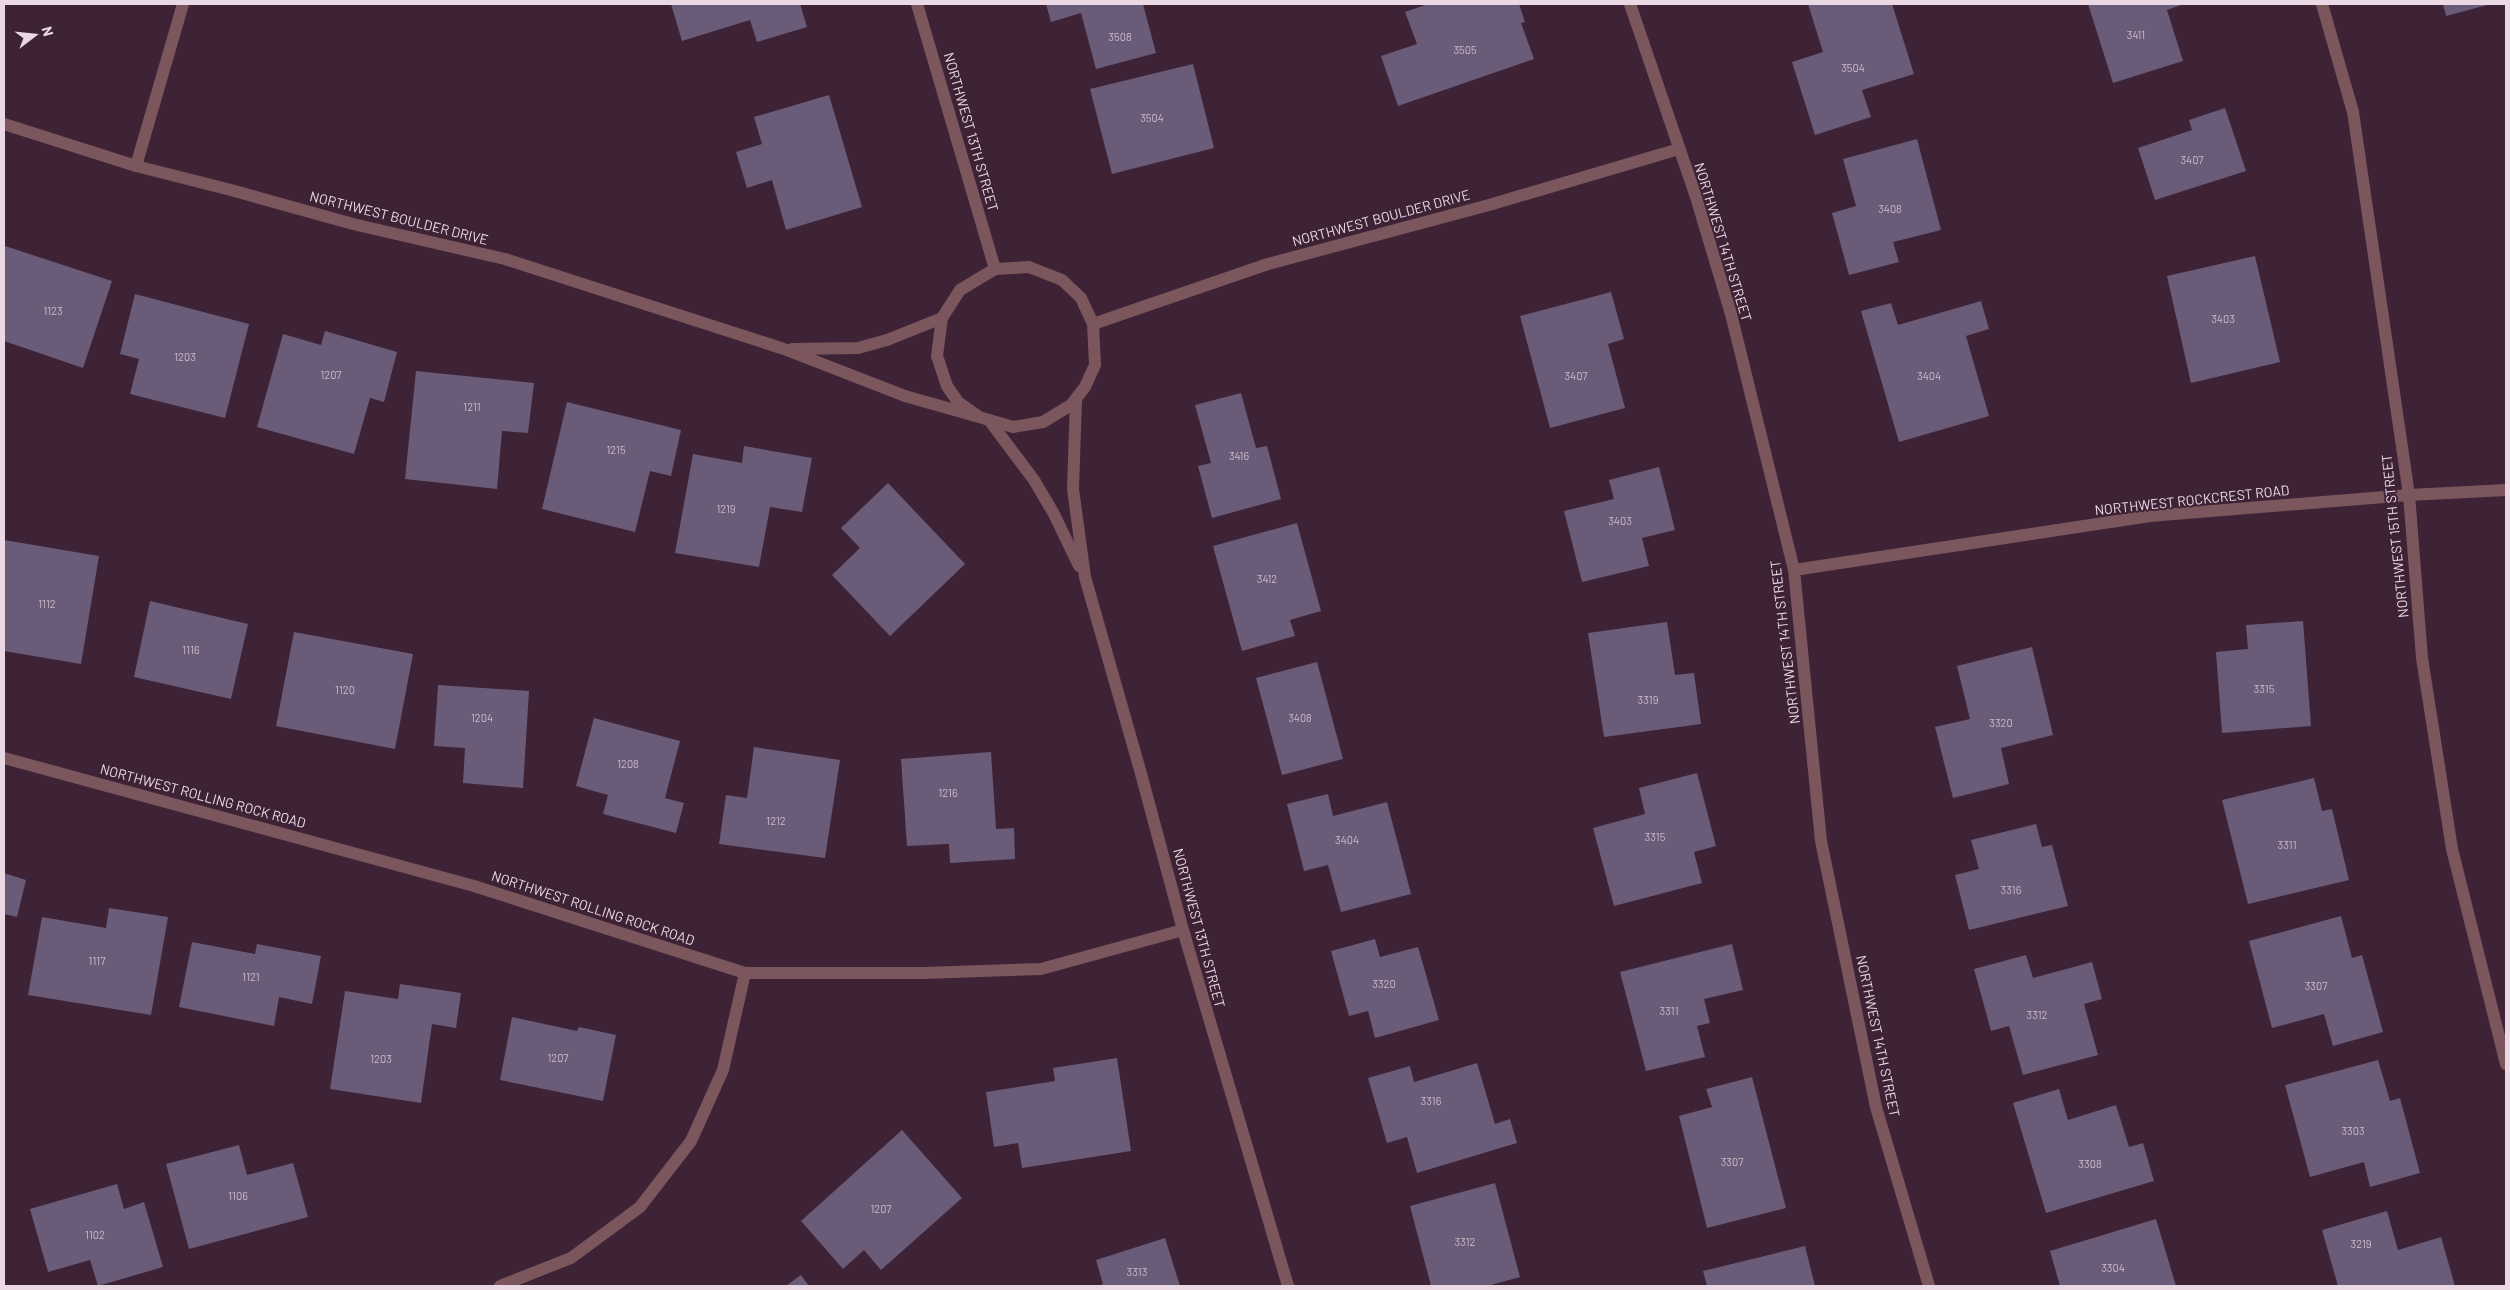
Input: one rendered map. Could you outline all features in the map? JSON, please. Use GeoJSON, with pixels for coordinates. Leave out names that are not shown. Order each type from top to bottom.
{"type":"FeatureCollection","features":[{"type":"Feature","properties":{"kind":"street"},"geometry":{"type":"LineString","coordinates":[[136,166],[183,4]]}},
{"type":"Feature","properties":{"kind":"street","name":"NORTHWEST 13TH STREET"},"geometry":{"type":"LineString","coordinates":[[917,4],[995,270]]}},
{"type":"Feature","properties":{"kind":"street","name":"NORTHWEST 14TH STREET"},"geometry":{"type":"LineString","coordinates":[[1630,4],[1696,197],[1731,314],[1794,570],[1821,841],[1876,1107],[1929,1286]]}},
{"type":"Feature","properties":{"kind":"street","name":"NORTHWEST 15TH STREET"},"geometry":{"type":"LineString","coordinates":[[2322,4],[2353,112],[2409,495],[2422,658],[2452,849],[2506,1064]]}},
{"type":"Feature","properties":{"kind":"street","name":"NORTHWEST BOULDER DRIVE"},"geometry":{"type":"LineString","coordinates":[[4,124],[136,166],[354,224],[505,259],[784,349],[906,396],[984,419]]}},
{"type":"Feature","properties":{"kind":"street","name":"NORTHWEST BOULDER DRIVE"},"geometry":{"type":"LineString","coordinates":[[1093,324],[1268,264],[1489,205],[1679,150]]}},
{"type":"Feature","properties":{"kind":"street"},"geometry":{"type":"LineString","coordinates":[[1030,267],[1062,280],[1080,298],[1093,324],[1094,365],[1085,387],[1071,405],[1043,422],[1013,427],[984,419],[958,402],[947,386],[937,356],[942,318],[960,290],[995,270],[1030,267]]}},
{"type":"Feature","properties":{"kind":"street","name":"NORTHWEST BOULDER DRIVE"},"geometry":{"type":"LineString","coordinates":[[784,349],[858,348],[887,340],[942,318]]}},
{"type":"Feature","properties":{"kind":"street","name":"NORTHWEST 13TH STREET"},"geometry":{"type":"LineString","coordinates":[[1076,399],[1073,488],[1085,577],[1140,770],[1182,930],[1288,1286]]}},
{"type":"Feature","properties":{"kind":"street","name":"NORTHWEST 13TH STREET"},"geometry":{"type":"LineString","coordinates":[[984,419],[1034,480],[1054,514],[1085,577]]}},
{"type":"Feature","properties":{"kind":"street","name":"NORTHWEST ROCKCREST ROAD"},"geometry":{"type":"LineString","coordinates":[[1794,570],[2150,516],[2409,495],[2506,490]]}},
{"type":"Feature","properties":{"kind":"street","name":"NORTHWEST ROLLING ROCK ROAD"},"geometry":{"type":"LineString","coordinates":[[4,758],[474,886],[745,972],[924,973],[1041,969],[1182,930]]}},
{"type":"Feature","properties":{"kind":"street"},"geometry":{"type":"LineString","coordinates":[[500,1286],[571,1258],[640,1207],[691,1141],[723,1070],[745,972]]}},
{"type":"Feature","properties":{"kind":"building"},"geometry":{"type":"Polygon","coordinates":[[[671,4],[800,4],[807,27],[757,42],[750,20],[682,41],[671,4]]]}},
{"type":"Feature","properties":{"kind":"building"},"geometry":{"type":"Polygon","coordinates":[[[1046,4],[1143,4],[1156,53],[1096,69],[1081,13],[1051,22],[1046,4]]]}},
{"type":"Feature","properties":{"kind":"building"},"geometry":{"type":"Polygon","coordinates":[[[1428,4],[1519,4],[1525,22],[1521,23],[1534,59],[1398,106],[1381,56],[1417,44],[1405,12],[1428,4]]]}},
{"type":"Feature","properties":{"kind":"building"},"geometry":{"type":"Polygon","coordinates":[[[1808,4],[1892,4],[1914,74],[1862,90],[1871,117],[1815,135],[1792,62],[1823,52],[1808,4]]]}},
{"type":"Feature","properties":{"kind":"building"},"geometry":{"type":"Polygon","coordinates":[[[2088,4],[2184,4],[2167,10],[2183,61],[2113,83],[2088,4]]]}},
{"type":"Feature","properties":{"kind":"building"},"geometry":{"type":"Polygon","coordinates":[[[2443,4],[2491,4],[2446,16],[2443,4]]]}},
{"type":"Feature","properties":{"kind":"building"},"geometry":{"type":"Polygon","coordinates":[[[1193,64],[1214,148],[1112,174],[1090,89],[1193,64]]]}},
{"type":"Feature","properties":{"kind":"building"},"geometry":{"type":"Polygon","coordinates":[[[829,95],[862,207],[786,230],[772,180],[747,188],[736,152],[762,144],[754,117],[829,95]]]}},
{"type":"Feature","properties":{"kind":"building"},"geometry":{"type":"Polygon","coordinates":[[[2225,108],[2246,171],[2155,200],[2138,148],[2192,130],[2189,120],[2225,108]]]}},
{"type":"Feature","properties":{"kind":"building"},"geometry":{"type":"Polygon","coordinates":[[[1917,139],[1941,230],[1893,242],[1899,262],[1849,275],[1832,213],[1856,206],[1843,159],[1917,139]]]}},
{"type":"Feature","properties":{"kind":"building"},"geometry":{"type":"Polygon","coordinates":[[[5,246],[112,281],[83,368],[4,341],[5,246]]]}},
{"type":"Feature","properties":{"kind":"building"},"geometry":{"type":"Polygon","coordinates":[[[2255,256],[2280,362],[2191,383],[2167,276],[2255,256]]]}},
{"type":"Feature","properties":{"kind":"building"},"geometry":{"type":"Polygon","coordinates":[[[1611,292],[1624,339],[1608,344],[1625,408],[1550,428],[1520,316],[1611,292]]]}},
{"type":"Feature","properties":{"kind":"building"},"geometry":{"type":"Polygon","coordinates":[[[135,294],[249,324],[225,418],[130,394],[139,359],[120,354],[135,294]]]}},
{"type":"Feature","properties":{"kind":"building"},"geometry":{"type":"Polygon","coordinates":[[[1981,301],[1989,329],[1966,336],[1989,416],[1899,442],[1861,311],[1891,303],[1898,325],[1981,301]]]}},
{"type":"Feature","properties":{"kind":"building"},"geometry":{"type":"Polygon","coordinates":[[[325,331],[397,352],[384,402],[370,398],[354,454],[257,427],[283,334],[321,345],[325,331]]]}},
{"type":"Feature","properties":{"kind":"building"},"geometry":{"type":"Polygon","coordinates":[[[416,371],[534,383],[528,433],[502,431],[497,489],[405,479],[416,371]]]}},
{"type":"Feature","properties":{"kind":"building"},"geometry":{"type":"Polygon","coordinates":[[[1241,393],[1256,448],[1267,446],[1281,499],[1212,518],[1198,466],[1211,463],[1195,405],[1241,393]]]}},
{"type":"Feature","properties":{"kind":"building"},"geometry":{"type":"Polygon","coordinates":[[[567,402],[681,430],[671,476],[650,471],[635,532],[542,509],[567,402]]]}},
{"type":"Feature","properties":{"kind":"building"},"geometry":{"type":"Polygon","coordinates":[[[744,446],[812,458],[802,512],[770,507],[759,567],[675,553],[693,454],[742,463],[744,446]]]}},
{"type":"Feature","properties":{"kind":"building"},"geometry":{"type":"Polygon","coordinates":[[[1659,467],[1675,530],[1642,538],[1649,566],[1582,582],[1564,511],[1614,499],[1609,480],[1659,467]]]}},
{"type":"Feature","properties":{"kind":"building"},"geometry":{"type":"Polygon","coordinates":[[[888,483],[965,564],[890,636],[832,575],[860,548],[841,528],[888,483]]]}},
{"type":"Feature","properties":{"kind":"building"},"geometry":{"type":"Polygon","coordinates":[[[1297,523],[1321,611],[1290,620],[1295,636],[1242,651],[1213,546],[1297,523]]]}},
{"type":"Feature","properties":{"kind":"building"},"geometry":{"type":"Polygon","coordinates":[[[4,540],[99,556],[81,664],[4,651],[4,540]]]}},
{"type":"Feature","properties":{"kind":"building"},"geometry":{"type":"Polygon","coordinates":[[[150,601],[248,624],[231,699],[134,677],[150,601]]]}},
{"type":"Feature","properties":{"kind":"building"},"geometry":{"type":"Polygon","coordinates":[[[2303,621],[2311,726],[2222,733],[2216,652],[2248,649],[2246,625],[2303,621]]]}},
{"type":"Feature","properties":{"kind":"building"},"geometry":{"type":"Polygon","coordinates":[[[1667,622],[1675,675],[1694,673],[1701,724],[1604,737],[1588,633],[1667,622]]]}},
{"type":"Feature","properties":{"kind":"building"},"geometry":{"type":"Polygon","coordinates":[[[294,632],[413,654],[395,749],[276,726],[294,632]]]}},
{"type":"Feature","properties":{"kind":"building"},"geometry":{"type":"Polygon","coordinates":[[[2032,647],[2053,735],[2001,748],[2009,784],[1953,798],[1935,727],[1970,719],[1957,666],[2032,647]]]}},
{"type":"Feature","properties":{"kind":"building"},"geometry":{"type":"Polygon","coordinates":[[[1317,662],[1343,759],[1282,775],[1256,678],[1317,662]]]}},
{"type":"Feature","properties":{"kind":"building"},"geometry":{"type":"Polygon","coordinates":[[[438,685],[529,691],[523,788],[463,783],[465,748],[434,746],[438,685]]]}},
{"type":"Feature","properties":{"kind":"building"},"geometry":{"type":"Polygon","coordinates":[[[594,718],[680,741],[665,798],[684,803],[676,833],[603,814],[608,795],[576,786],[594,718]]]}},
{"type":"Feature","properties":{"kind":"building"},"geometry":{"type":"Polygon","coordinates":[[[754,747],[840,760],[825,858],[719,844],[726,795],[747,798],[754,747]]]}},
{"type":"Feature","properties":{"kind":"building"},"geometry":{"type":"Polygon","coordinates":[[[991,752],[996,829],[1014,828],[1015,859],[950,863],[949,844],[907,846],[901,759],[991,752]]]}},
{"type":"Feature","properties":{"kind":"building"},"geometry":{"type":"Polygon","coordinates":[[[1697,773],[1716,846],[1694,852],[1702,883],[1614,906],[1593,828],[1645,814],[1639,788],[1697,773]]]}},
{"type":"Feature","properties":{"kind":"building"},"geometry":{"type":"Polygon","coordinates":[[[2314,778],[2322,811],[2332,809],[2349,880],[2248,904],[2222,800],[2314,778]]]}},
{"type":"Feature","properties":{"kind":"building"},"geometry":{"type":"Polygon","coordinates":[[[1328,794],[1333,816],[1387,802],[1411,894],[1341,912],[1328,865],[1304,871],[1287,804],[1328,794]]]}},
{"type":"Feature","properties":{"kind":"building"},"geometry":{"type":"Polygon","coordinates":[[[2036,824],[2042,847],[2052,845],[2068,906],[1969,930],[1955,875],[1979,869],[1971,840],[2036,824]]]}},
{"type":"Feature","properties":{"kind":"building"},"geometry":{"type":"Polygon","coordinates":[[[4,873],[26,880],[17,917],[4,914],[4,873]]]}},
{"type":"Feature","properties":{"kind":"building"},"geometry":{"type":"Polygon","coordinates":[[[109,908],[168,917],[151,1015],[28,995],[42,917],[106,928],[109,908]]]}},
{"type":"Feature","properties":{"kind":"building"},"geometry":{"type":"Polygon","coordinates":[[[2341,916],[2352,958],[2362,955],[2383,1032],[2333,1046],[2324,1014],[2272,1028],[2249,941],[2341,916]]]}},
{"type":"Feature","properties":{"kind":"building"},"geometry":{"type":"Polygon","coordinates":[[[1375,939],[1380,957],[1418,947],[1439,1020],[1375,1038],[1368,1011],[1349,1016],[1331,951],[1375,939]]]}},
{"type":"Feature","properties":{"kind":"building"},"geometry":{"type":"Polygon","coordinates":[[[192,942],[255,954],[257,944],[321,956],[312,1004],[279,997],[274,1026],[179,1007],[192,942]]]}},
{"type":"Feature","properties":{"kind":"building"},"geometry":{"type":"Polygon","coordinates":[[[1732,944],[1743,990],[1704,999],[1710,1023],[1697,1026],[1705,1057],[1646,1071],[1620,972],[1732,944]]]}},
{"type":"Feature","properties":{"kind":"building"},"geometry":{"type":"Polygon","coordinates":[[[2026,955],[2033,978],[2092,962],[2102,999],[2084,1004],[2098,1055],[2023,1075],[2009,1026],[1991,1031],[1974,969],[2026,955]]]}},
{"type":"Feature","properties":{"kind":"building"},"geometry":{"type":"Polygon","coordinates":[[[400,984],[461,993],[456,1028],[432,1024],[421,1103],[330,1089],[345,991],[398,999],[400,984]]]}},
{"type":"Feature","properties":{"kind":"building"},"geometry":{"type":"Polygon","coordinates":[[[512,1017],[577,1031],[579,1027],[616,1035],[603,1101],[500,1080],[512,1017]]]}},
{"type":"Feature","properties":{"kind":"building"},"geometry":{"type":"Polygon","coordinates":[[[1117,1058],[1131,1151],[1022,1168],[1018,1143],[994,1147],[986,1092],[1055,1081],[1053,1068],[1117,1058]]]}},
{"type":"Feature","properties":{"kind":"building"},"geometry":{"type":"Polygon","coordinates":[[[2378,1060],[2390,1101],[2400,1098],[2420,1173],[2370,1187],[2364,1162],[2310,1177],[2285,1085],[2378,1060]]]}},
{"type":"Feature","properties":{"kind":"building"},"geometry":{"type":"Polygon","coordinates":[[[1477,1063],[1495,1124],[1510,1119],[1517,1143],[1417,1173],[1407,1137],[1387,1143],[1368,1078],[1410,1066],[1414,1082],[1477,1063]]]}},
{"type":"Feature","properties":{"kind":"building"},"geometry":{"type":"Polygon","coordinates":[[[1752,1077],[1786,1208],[1707,1228],[1679,1116],[1712,1107],[1706,1089],[1752,1077]]]}},
{"type":"Feature","properties":{"kind":"building"},"geometry":{"type":"Polygon","coordinates":[[[2059,1089],[2068,1120],[2116,1105],[2129,1147],[2143,1143],[2154,1181],[2046,1213],[2013,1103],[2059,1089]]]}},
{"type":"Feature","properties":{"kind":"building"},"geometry":{"type":"Polygon","coordinates":[[[902,1130],[962,1198],[881,1270],[864,1250],[843,1269],[801,1221],[902,1130]]]}},
{"type":"Feature","properties":{"kind":"building"},"geometry":{"type":"Polygon","coordinates":[[[239,1145],[247,1175],[293,1163],[308,1217],[189,1249],[166,1164],[239,1145]]]}},
{"type":"Feature","properties":{"kind":"building"},"geometry":{"type":"Polygon","coordinates":[[[1495,1183],[1520,1277],[1487,1286],[1431,1286],[1410,1206],[1495,1183]]]}},
{"type":"Feature","properties":{"kind":"building"},"geometry":{"type":"Polygon","coordinates":[[[117,1184],[124,1209],[144,1202],[163,1267],[98,1286],[90,1260],[48,1272],[30,1209],[117,1184]]]}},
{"type":"Feature","properties":{"kind":"building"},"geometry":{"type":"Polygon","coordinates":[[[2387,1211],[2398,1250],[2441,1237],[2455,1286],[2338,1286],[2322,1230],[2387,1211]]]}},
{"type":"Feature","properties":{"kind":"building"},"geometry":{"type":"Polygon","coordinates":[[[2156,1219],[2176,1286],[2060,1286],[2050,1251],[2156,1219]]]}},
{"type":"Feature","properties":{"kind":"building"},"geometry":{"type":"Polygon","coordinates":[[[1165,1238],[1180,1286],[1098,1286],[1103,1284],[1096,1260],[1165,1238]]]}},
{"type":"Feature","properties":{"kind":"building"},"geometry":{"type":"Polygon","coordinates":[[[1805,1246],[1815,1286],[1707,1286],[1703,1271],[1805,1246]]]}},
{"type":"Feature","properties":{"kind":"building"},"geometry":{"type":"Polygon","coordinates":[[[801,1275],[809,1286],[786,1286],[801,1275]]]}}]}
